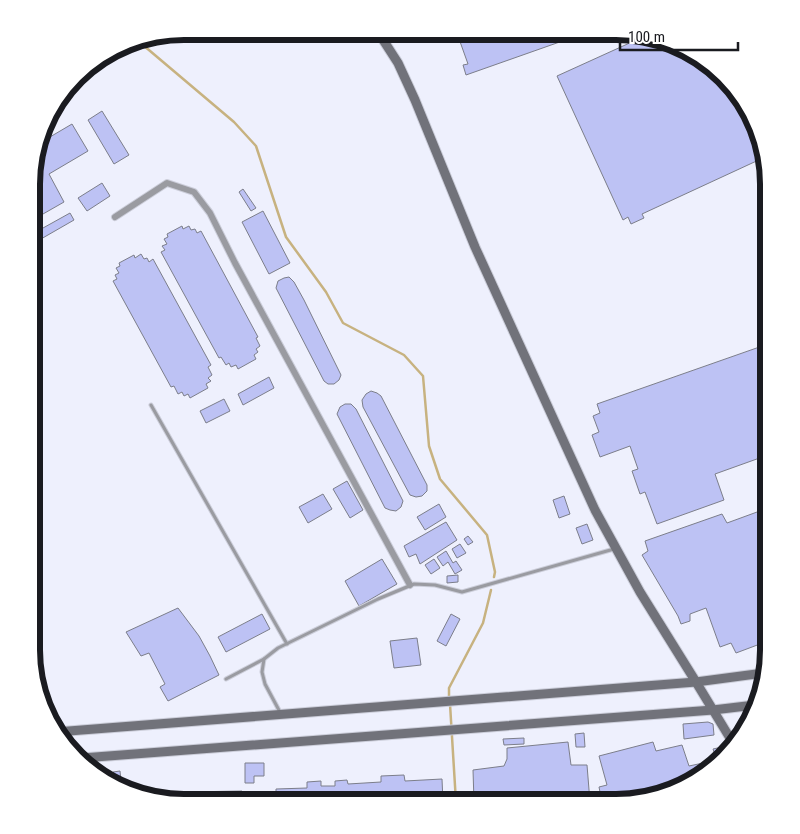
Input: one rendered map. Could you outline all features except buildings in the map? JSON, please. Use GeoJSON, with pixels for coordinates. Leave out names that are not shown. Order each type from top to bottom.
{"type":"FeatureCollection","features":[{"type":"Feature","properties":{"kind":"street"},"geometry":{"type":"LineString","coordinates":[[383,40],[398,63],[415,100],[483,265],[595,510],[640,592],[730,738]]}},
{"type":"Feature","properties":{"kind":"street"},"geometry":{"type":"LineString","coordinates":[[115,217],[167,183],[194,192],[210,213],[235,263],[410,585]]}},
{"type":"Feature","properties":{"kind":"street"},"geometry":{"type":"LineString","coordinates":[[65,731],[696,682],[758,674]]}},
{"type":"Feature","properties":{"kind":"street"},"geometry":{"type":"LineString","coordinates":[[88,758],[446,731],[749,706]]}},
{"type":"Feature","properties":{"kind":"lane"},"geometry":{"type":"LineString","coordinates":[[151,405],[287,644]]}},
{"type":"Feature","properties":{"kind":"lane"},"geometry":{"type":"LineString","coordinates":[[226,679],[264,659],[278,648],[410,585],[435,585],[462,592],[617,548]]}},
{"type":"Feature","properties":{"kind":"lane"},"geometry":{"type":"LineString","coordinates":[[264,659],[262,672],[265,684],[281,714]]}},
{"type":"Feature","properties":{"kind":"waterway"},"geometry":{"type":"LineString","coordinates":[[144,46],[234,122],[256,146],[286,237],[326,292],[343,323],[404,355],[423,376],[429,446],[440,479],[487,535],[495,572],[494,577]]}},
{"type":"Feature","properties":{"kind":"waterway"},"geometry":{"type":"LineString","coordinates":[[449,699],[449,688],[483,623],[491,590]]}},
{"type":"Feature","properties":{"kind":"waterway"},"geometry":{"type":"LineString","coordinates":[[450,704],[456,794]]}}]}
